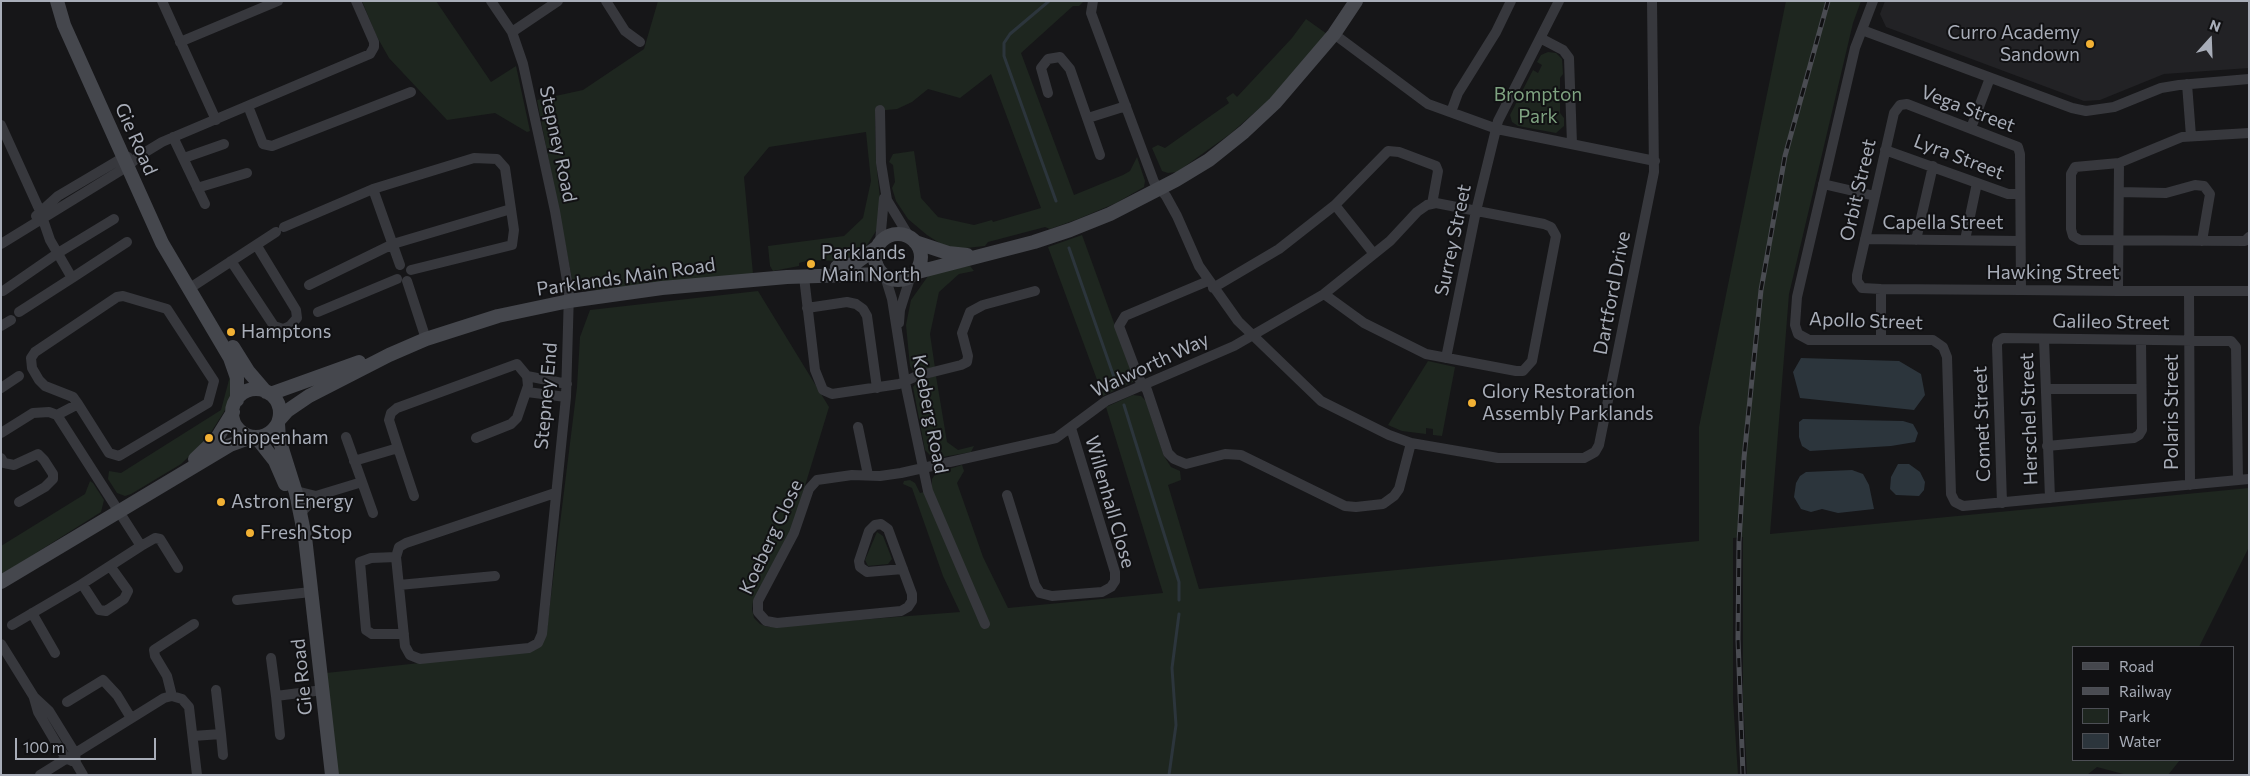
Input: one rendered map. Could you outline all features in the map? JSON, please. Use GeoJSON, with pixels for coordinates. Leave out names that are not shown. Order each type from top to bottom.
{"type":"FeatureCollection","features":[{"type":"Feature","properties":{"kind":"street","name":"Gie Road"},"geometry":{"type":"LineString","coordinates":[[56,1],[64,25],[162,243],[230,358],[237,378],[235,406]]}},
{"type":"Feature","properties":{"kind":"street"},"geometry":{"type":"LineString","coordinates":[[162,1],[216,120]]}},
{"type":"Feature","properties":{"kind":"street"},"geometry":{"type":"LineString","coordinates":[[180,42],[278,1]]}},
{"type":"Feature","properties":{"kind":"street"},"geometry":{"type":"LineString","coordinates":[[1,244],[28,226],[58,196],[173,137],[370,54],[374,44],[356,1]]}},
{"type":"Feature","properties":{"kind":"street","name":"Stepney Road"},"geometry":{"type":"LineString","coordinates":[[492,1],[512,32],[523,64],[555,212],[569,292],[568,301]]}},
{"type":"Feature","properties":{"kind":"street"},"geometry":{"type":"LineString","coordinates":[[512,32],[558,1]]}},
{"type":"Feature","properties":{"kind":"street"},"geometry":{"type":"LineString","coordinates":[[606,1],[626,31],[640,42]]}},
{"type":"Feature","properties":{"kind":"street","name":"Dartford Drive"},"geometry":{"type":"LineString","coordinates":[[1093,1],[1091,12],[1154,182],[1160,188],[1177,216],[1192,252],[1211,285],[1238,322],[1321,401],[1411,443],[1498,458],[1580,458],[1595,452],[1600,441],[1655,161],[1652,1]]}},
{"type":"Feature","properties":{"kind":"street"},"geometry":{"type":"LineString","coordinates":[[880,110],[885,209],[875,262],[884,275],[901,280],[912,274],[1005,250],[1070,230],[1110,214],[1209,160],[1244,132],[1306,70],[1334,34],[1356,1]]}},
{"type":"Feature","properties":{"kind":"street"},"geometry":{"type":"LineString","coordinates":[[1451,112],[1458,93],[1496,32],[1511,1]]}},
{"type":"Feature","properties":{"kind":"street","name":"Surrey Street"},"geometry":{"type":"LineString","coordinates":[[1446,358],[1476,211],[1496,129],[1504,109],[1542,39],[1559,1]]}},
{"type":"Feature","properties":{"kind":"street","name":"Apollo Street"},"geometry":{"type":"LineString","coordinates":[[1873,1],[1855,48],[1797,297],[1795,328],[1798,334],[1809,340],[1932,340],[1943,347],[1947,357],[1951,494],[1955,502],[1963,506],[2243,479]]}},
{"type":"Feature","properties":{"kind":"street"},"geometry":{"type":"LineString","coordinates":[[1862,30],[2072,108],[2086,111],[2114,107],[2161,88],[2249,79]]}},
{"type":"Feature","properties":{"kind":"street"},"geometry":{"type":"LineString","coordinates":[[1334,34],[1428,104],[1496,129],[1655,161]]}},
{"type":"Feature","properties":{"kind":"street"},"geometry":{"type":"LineString","coordinates":[[1542,39],[1563,50],[1569,58],[1572,144]]}},
{"type":"Feature","properties":{"kind":"street"},"geometry":{"type":"LineString","coordinates":[[1048,93],[1040,68],[1048,59],[1060,57],[1070,69],[1100,155]]}},
{"type":"Feature","properties":{"kind":"street"},"geometry":{"type":"LineString","coordinates":[[1971,128],[1990,78]]}},
{"type":"Feature","properties":{"kind":"street"},"geometry":{"type":"LineString","coordinates":[[2187,84],[2192,136]]}},
{"type":"Feature","properties":{"kind":"street"},"geometry":{"type":"LineString","coordinates":[[248,106],[263,144],[272,146],[411,92]]}},
{"type":"Feature","properties":{"kind":"street","name":"Vega Street"},"geometry":{"type":"LineString","coordinates":[[1900,105],[1907,104],[2015,145],[2020,154],[2020,194]]}},
{"type":"Feature","properties":{"kind":"street","name":"Orbit Street"},"geometry":{"type":"LineString","coordinates":[[1858,284],[1856,278],[1885,150],[1894,113],[1900,105]]}},
{"type":"Feature","properties":{"kind":"street"},"geometry":{"type":"LineString","coordinates":[[1088,118],[1126,106]]}},
{"type":"Feature","properties":{"kind":"street"},"geometry":{"type":"LineString","coordinates":[[1,125],[58,253],[72,278]]}},
{"type":"Feature","properties":{"kind":"street"},"geometry":{"type":"LineString","coordinates":[[2249,133],[2182,137],[2119,163],[2080,166],[2072,170],[2071,229],[2073,236],[2080,240],[2244,241],[2249,237]]}},
{"type":"Feature","properties":{"kind":"street"},"geometry":{"type":"LineString","coordinates":[[173,137],[205,204]]}},
{"type":"Feature","properties":{"kind":"street"},"geometry":{"type":"LineString","coordinates":[[184,158],[224,144]]}},
{"type":"Feature","properties":{"kind":"street","name":"Lyra Street"},"geometry":{"type":"LineString","coordinates":[[1885,150],[2008,194],[2020,194]]}},
{"type":"Feature","properties":{"kind":"street"},"geometry":{"type":"LineString","coordinates":[[1324,294],[1364,323],[1426,354],[1520,372],[1526,369],[1532,361],[1556,239],[1555,233],[1544,224],[1432,204],[1438,170],[1436,166],[1394,151],[1388,151],[1335,205],[1279,249],[1211,285],[1121,320],[1119,329],[1143,384],[1148,390],[1168,453],[1178,462],[1192,463],[1225,454],[1241,455],[1348,507],[1379,505],[1394,496],[1399,489],[1411,443]]}},
{"type":"Feature","properties":{"kind":"street"},"geometry":{"type":"LineString","coordinates":[[190,288],[280,230],[373,189],[474,158],[497,159],[505,168],[514,230],[512,245],[411,270]]}},
{"type":"Feature","properties":{"kind":"street"},"geometry":{"type":"LineString","coordinates":[[2118,291],[2119,163]]}},
{"type":"Feature","properties":{"kind":"street"},"geometry":{"type":"LineString","coordinates":[[1916,240],[1933,166]]}},
{"type":"Feature","properties":{"kind":"street"},"geometry":{"type":"LineString","coordinates":[[198,188],[247,173]]}},
{"type":"Feature","properties":{"kind":"street"},"geometry":{"type":"LineString","coordinates":[[883,179],[887,200],[912,240],[920,258],[912,274]]}},
{"type":"Feature","properties":{"kind":"street"},"geometry":{"type":"LineString","coordinates":[[1965,240],[1977,183]]}},
{"type":"Feature","properties":{"kind":"street"},"geometry":{"type":"LineString","coordinates":[[1823,184],[1875,196]]}},
{"type":"Feature","properties":{"kind":"street"},"geometry":{"type":"LineString","coordinates":[[2119,192],[2166,193],[2195,185],[2204,186],[2210,194],[2202,241]]}},
{"type":"Feature","properties":{"kind":"street"},"geometry":{"type":"LineString","coordinates":[[373,189],[400,265]]}},
{"type":"Feature","properties":{"kind":"street"},"geometry":{"type":"LineString","coordinates":[[2020,194],[2020,290]]}},
{"type":"Feature","properties":{"kind":"street","name":"Walworth Way"},"geometry":{"type":"LineString","coordinates":[[922,469],[1056,438],[1106,402],[1143,384],[1234,346],[1324,294],[1374,254],[1420,209],[1432,204]]}},
{"type":"Feature","properties":{"kind":"street"},"geometry":{"type":"LineString","coordinates":[[1335,205],[1374,254]]}},
{"type":"Feature","properties":{"kind":"street"},"geometry":{"type":"LineString","coordinates":[[309,285],[393,244],[511,209]]}},
{"type":"Feature","properties":{"kind":"street"},"geometry":{"type":"LineString","coordinates":[[3,291],[58,253],[114,219]]}},
{"type":"Feature","properties":{"kind":"street"},"geometry":{"type":"LineString","coordinates":[[878,245],[894,234],[936,250],[964,256],[1005,250]]}},
{"type":"Feature","properties":{"kind":"street","name":"Capella Street"},"geometry":{"type":"LineString","coordinates":[[1865,239],[2020,241]]}},
{"type":"Feature","properties":{"kind":"street"},"geometry":{"type":"LineString","coordinates":[[1,326],[127,242]]}},
{"type":"Feature","properties":{"kind":"street","name":"Parklands Main Road"},"geometry":{"type":"LineString","coordinates":[[787,277],[854,264],[878,245]]}},
{"type":"Feature","properties":{"kind":"street"},"geometry":{"type":"LineString","coordinates":[[231,261],[274,326],[283,329],[290,326],[297,318],[296,310],[257,246]]}},
{"type":"Feature","properties":{"kind":"street"},"geometry":{"type":"LineString","coordinates":[[318,312],[412,276],[411,270],[407,265],[400,265]]}},
{"type":"Feature","properties":{"kind":"street"},"geometry":{"type":"LineString","coordinates":[[400,265],[395,271],[402,280],[426,340]]}},
{"type":"Feature","properties":{"kind":"street","name":"Koeberg Road"},"geometry":{"type":"LineString","coordinates":[[899,344],[900,310],[912,274]]}},
{"type":"Feature","properties":{"kind":"street","name":"Parklands Main Road"},"geometry":{"type":"LineString","coordinates":[[279,422],[287,411],[309,396],[389,356],[426,340],[498,316],[568,301],[662,288],[787,277],[884,275]]}},
{"type":"Feature","properties":{"kind":"street","name":"Koeberg Road"},"geometry":{"type":"LineString","coordinates":[[884,275],[928,491],[985,624]]}},
{"type":"Feature","properties":{"kind":"street"},"geometry":{"type":"LineString","coordinates":[[804,277],[815,370],[824,390],[832,394],[905,382],[966,362],[968,356],[962,333],[970,312],[982,305],[1035,291]]}},
{"type":"Feature","properties":{"kind":"street","name":"Hawking Street"},"geometry":{"type":"LineString","coordinates":[[1858,284],[1865,289],[2249,291]]}},
{"type":"Feature","properties":{"kind":"street","name":"Gie Road"},"geometry":{"type":"LineString","coordinates":[[190,288],[199,296],[248,371],[268,393]]}},
{"type":"Feature","properties":{"kind":"street"},"geometry":{"type":"LineString","coordinates":[[1881,289],[1881,340]]}},
{"type":"Feature","properties":{"kind":"street","name":"Polaris Street"},"geometry":{"type":"LineString","coordinates":[[2189,291],[2190,484]]}},
{"type":"Feature","properties":{"kind":"street"},"geometry":{"type":"LineString","coordinates":[[123,296],[167,309],[214,381],[208,403],[119,456],[109,453],[78,404],[73,397],[45,386],[32,368],[31,358],[35,352],[117,297],[123,296]]}},
{"type":"Feature","properties":{"kind":"street","name":"Stepney End"},"geometry":{"type":"LineString","coordinates":[[404,634],[406,650],[410,655],[417,658],[529,648],[536,645],[542,634],[566,397],[568,301]]}},
{"type":"Feature","properties":{"kind":"street"},"geometry":{"type":"LineString","coordinates":[[808,308],[847,302],[856,304],[863,309],[868,316],[877,388]]}},
{"type":"Feature","properties":{"kind":"street","name":"Galileo Street"},"geometry":{"type":"LineString","coordinates":[[1997,345],[1998,341],[2003,338],[2228,340],[2236,348],[2243,479]]}},
{"type":"Feature","properties":{"kind":"street","name":"Herschel Street"},"geometry":{"type":"LineString","coordinates":[[2044,339],[2050,498]]}},
{"type":"Feature","properties":{"kind":"street"},"geometry":{"type":"LineString","coordinates":[[2047,446],[2137,437],[2142,430],[2140,389],[2141,340]]}},
{"type":"Feature","properties":{"kind":"street","name":"Comet Street"},"geometry":{"type":"LineString","coordinates":[[1997,345],[2002,503]]}},
{"type":"Feature","properties":{"kind":"street","name":"Parklands Main Road"},"geometry":{"type":"LineString","coordinates":[[268,393],[358,362],[389,356]]}},
{"type":"Feature","properties":{"kind":"street"},"geometry":{"type":"LineString","coordinates":[[414,496],[389,420],[391,413],[397,408],[517,364],[527,376],[567,384]]}},
{"type":"Feature","properties":{"kind":"street"},"geometry":{"type":"LineString","coordinates":[[1,388],[19,376]]}},
{"type":"Feature","properties":{"kind":"street"},"geometry":{"type":"LineString","coordinates":[[476,438],[510,424],[517,418],[527,392],[527,376]]}},
{"type":"Feature","properties":{"kind":"street"},"geometry":{"type":"LineString","coordinates":[[2046,389],[2140,389]]}},
{"type":"Feature","properties":{"kind":"street"},"geometry":{"type":"LineString","coordinates":[[1,582],[120,511],[170,481],[230,445],[269,433],[279,422],[279,406],[268,393],[252,390],[235,406],[212,443],[170,481]]}},
{"type":"Feature","properties":{"kind":"street"},"geometry":{"type":"LineString","coordinates":[[527,392],[566,397]]}},
{"type":"Feature","properties":{"kind":"street"},"geometry":{"type":"LineString","coordinates":[[57,415],[78,404]]}},
{"type":"Feature","properties":{"kind":"street"},"geometry":{"type":"LineString","coordinates":[[235,406],[237,427],[254,437]]}},
{"type":"Feature","properties":{"kind":"street"},"geometry":{"type":"LineString","coordinates":[[1,433],[33,413],[49,412],[57,415],[141,546]]}},
{"type":"Feature","properties":{"kind":"street","name":"Gie Road"},"geometry":{"type":"LineString","coordinates":[[279,422],[278,439],[296,491],[301,513],[312,592],[332,775]]}},
{"type":"Feature","properties":{"kind":"street"},"geometry":{"type":"LineString","coordinates":[[858,427],[868,476]]}},
{"type":"Feature","properties":{"kind":"street","name":"Willenhall Close"},"geometry":{"type":"LineString","coordinates":[[1007,495],[1034,585],[1040,593],[1052,596],[1102,592],[1111,587],[1115,581],[1115,572],[1071,428]]}},
{"type":"Feature","properties":{"kind":"street","name":"Gie Road"},"geometry":{"type":"LineString","coordinates":[[254,437],[275,462],[284,482],[309,574]]}},
{"type":"Feature","properties":{"kind":"street"},"geometry":{"type":"LineString","coordinates":[[346,437],[373,513]]}},
{"type":"Feature","properties":{"kind":"street"},"geometry":{"type":"LineString","coordinates":[[354,461],[398,448]]}},
{"type":"Feature","properties":{"kind":"street"},"geometry":{"type":"LineString","coordinates":[[1,458],[4,463],[14,465],[38,454],[53,474],[53,479],[46,487],[19,502]]}},
{"type":"Feature","properties":{"kind":"street","name":"Koeberg Close"},"geometry":{"type":"LineString","coordinates":[[903,569],[867,572],[860,567],[859,561],[872,526],[881,524],[888,529],[903,569],[913,597],[908,608],[901,611],[770,623],[762,619],[758,612],[758,600],[794,533],[811,485],[824,478],[868,476],[922,469]]}},
{"type":"Feature","properties":{"kind":"street"},"geometry":{"type":"LineString","coordinates":[[296,491],[316,496],[362,482]]}},
{"type":"Feature","properties":{"kind":"street"},"geometry":{"type":"LineString","coordinates":[[396,557],[371,558],[360,562],[366,630],[372,634],[404,634],[396,557],[397,550],[404,544],[555,493]]}},
{"type":"Feature","properties":{"kind":"street"},"geometry":{"type":"LineString","coordinates":[[301,513],[316,496]]}},
{"type":"Feature","properties":{"kind":"street"},"geometry":{"type":"LineString","coordinates":[[12,625],[82,584],[154,538],[160,539],[178,568]]}},
{"type":"Feature","properties":{"kind":"street"},"geometry":{"type":"LineString","coordinates":[[82,584],[99,610],[106,611],[124,600],[128,591],[110,566]]}},
{"type":"Feature","properties":{"kind":"street"},"geometry":{"type":"LineString","coordinates":[[399,585],[495,576]]}},
{"type":"Feature","properties":{"kind":"street"},"geometry":{"type":"LineString","coordinates":[[236,600],[312,592]]}},
{"type":"Feature","properties":{"kind":"street"},"geometry":{"type":"LineString","coordinates":[[32,613],[55,652]]}},
{"type":"Feature","properties":{"kind":"street"},"geometry":{"type":"LineString","coordinates":[[172,696],[167,676],[155,656],[154,650],[194,624]]}},
{"type":"Feature","properties":{"kind":"street"},"geometry":{"type":"LineString","coordinates":[[3,651],[34,697],[49,711],[82,775]]}},
{"type":"Feature","properties":{"kind":"street"},"geometry":{"type":"LineString","coordinates":[[271,658],[280,735]]}},
{"type":"Feature","properties":{"kind":"street"},"geometry":{"type":"LineString","coordinates":[[67,702],[103,680],[117,694],[131,718]]}},
{"type":"Feature","properties":{"kind":"street"},"geometry":{"type":"LineString","coordinates":[[216,690],[223,755]]}},
{"type":"Feature","properties":{"kind":"street"},"geometry":{"type":"LineString","coordinates":[[276,696],[322,690]]}},
{"type":"Feature","properties":{"kind":"street"},"geometry":{"type":"LineString","coordinates":[[40,775],[72,758],[164,698],[172,696],[182,699],[188,705],[197,775]]}},
{"type":"Feature","properties":{"kind":"street"},"geometry":{"type":"LineString","coordinates":[[193,736],[221,734]]}},
{"type":"Feature","properties":{"kind":"shaded area","name":"Curro Academy Sandown"},"geometry":{"type":"Polygon","coordinates":[[[1885,1],[2249,1],[2249,68],[2164,74],[2100,100],[2084,101],[1886,27],[1880,14],[1885,1]]]}},
{"type":"Feature","properties":{"kind":"green space"},"geometry":{"type":"Polygon","coordinates":[[[362,1],[436,1],[491,82],[516,66],[530,131],[527,132],[495,113],[447,120],[389,58],[376,35],[362,1]]]}},
{"type":"Feature","properties":{"kind":"green space"},"geometry":{"type":"Polygon","coordinates":[[[658,1],[1084,1],[1079,6],[1073,6],[1021,53],[1074,195],[1130,171],[1137,157],[1145,181],[1144,187],[1116,203],[1078,219],[1050,229],[1045,227],[988,242],[985,246],[956,249],[941,244],[927,235],[908,219],[896,201],[892,188],[895,182],[893,165],[889,162],[893,154],[914,151],[921,198],[938,217],[974,225],[992,220],[993,222],[1041,208],[991,74],[960,98],[928,89],[912,102],[897,109],[875,111],[876,161],[881,208],[878,228],[862,253],[839,261],[810,260],[799,263],[799,266],[773,271],[770,266],[768,246],[844,236],[863,218],[871,181],[866,132],[769,147],[744,177],[753,274],[583,291],[575,286],[572,279],[537,100],[583,90],[644,49],[658,1]]]}},
{"type":"Feature","properties":{"kind":"green space"},"geometry":{"type":"Polygon","coordinates":[[[1786,1],[1861,1],[1853,23],[1789,294],[1770,534],[2249,488],[2249,547],[2200,646],[2072,646],[2072,761],[2179,761],[2168,775],[2127,775],[2097,767],[2087,775],[1747,775],[1743,699],[1743,537],[1733,538],[1733,700],[1738,775],[336,775],[326,673],[533,651],[546,636],[577,387],[580,337],[590,310],[758,291],[829,407],[790,535],[753,601],[754,618],[760,624],[768,627],[960,612],[943,576],[912,488],[903,484],[904,481],[910,480],[915,483],[920,493],[932,490],[932,479],[936,473],[962,465],[964,471],[957,483],[983,557],[1008,608],[1163,593],[1106,407],[1133,395],[1141,396],[1146,401],[1164,456],[1171,467],[1180,471],[1181,480],[1168,485],[1199,589],[1699,541],[1699,427],[1786,1]]]}},
{"type":"Feature","properties":{"kind":"green space"},"geometry":{"type":"Polygon","coordinates":[[[1306,19],[1327,34],[1269,100],[1230,134],[1177,172],[1168,173],[1162,171],[1152,148],[1158,145],[1165,148],[1229,103],[1226,98],[1233,93],[1237,97],[1292,38],[1306,19]]]}},
{"type":"Feature","properties":{"kind":"green space","name":"Brompton Park"},"geometry":{"type":"Polygon","coordinates":[[[1548,52],[1556,53],[1562,59],[1563,74],[1560,78],[1560,113],[1564,118],[1564,126],[1556,133],[1518,126],[1512,122],[1510,115],[1533,70],[1538,73],[1542,65],[1537,62],[1541,55],[1548,52]]]}},
{"type":"Feature","properties":{"kind":"green space"},"geometry":{"type":"Polygon","coordinates":[[[1082,235],[1134,378],[1133,382],[1103,396],[1048,247],[1082,235]]]}},
{"type":"Feature","properties":{"kind":"green space"},"geometry":{"type":"Polygon","coordinates":[[[970,266],[974,271],[959,274],[939,292],[930,334],[935,368],[913,371],[910,366],[906,325],[911,300],[928,276],[938,271],[970,266]]]}},
{"type":"Feature","properties":{"kind":"green space"},"geometry":{"type":"Polygon","coordinates":[[[1428,361],[1455,367],[1442,436],[1433,435],[1433,429],[1426,428],[1426,434],[1402,431],[1388,425],[1428,361]]]}},
{"type":"Feature","properties":{"kind":"green space"},"geometry":{"type":"Polygon","coordinates":[[[230,376],[232,396],[229,404],[206,440],[181,464],[131,494],[125,496],[117,493],[108,479],[109,471],[121,473],[221,410],[230,376]]]}},
{"type":"Feature","properties":{"kind":"green space"},"geometry":{"type":"Polygon","coordinates":[[[936,376],[947,442],[958,450],[974,446],[971,452],[937,458],[931,456],[925,450],[913,387],[918,381],[936,376]]]}},
{"type":"Feature","properties":{"kind":"green space"},"geometry":{"type":"Polygon","coordinates":[[[90,481],[104,500],[101,512],[1,575],[1,546],[85,494],[90,481]]]}},
{"type":"Feature","properties":{"kind":"green space"},"geometry":{"type":"Polygon","coordinates":[[[877,532],[883,536],[892,559],[888,564],[868,566],[865,560],[877,532]]]}},
{"type":"Feature","properties":{"kind":"water"},"geometry":{"type":"Polygon","coordinates":[[[1801,358],[1899,361],[1921,374],[1925,395],[1914,410],[1800,398],[1793,372],[1801,358]]]}},
{"type":"Feature","properties":{"kind":"water"},"geometry":{"type":"Polygon","coordinates":[[[1803,419],[1903,421],[1913,424],[1918,433],[1915,442],[1891,446],[1810,451],[1802,446],[1799,437],[1799,422],[1803,419]]]}},
{"type":"Feature","properties":{"kind":"water"},"geometry":{"type":"Polygon","coordinates":[[[1898,464],[1909,464],[1920,472],[1925,482],[1924,490],[1919,496],[1896,495],[1890,489],[1891,477],[1898,464]]]}},
{"type":"Feature","properties":{"kind":"water"},"geometry":{"type":"Polygon","coordinates":[[[1852,470],[1863,474],[1869,485],[1874,509],[1838,513],[1822,509],[1811,512],[1801,509],[1794,497],[1796,483],[1800,476],[1806,472],[1852,470]]]}},
{"type":"Feature","properties":{"kind":"waterway"},"geometry":{"type":"LineString","coordinates":[[1049,1],[1010,34],[1004,43],[1004,56],[1056,201]]}},
{"type":"Feature","properties":{"kind":"waterway"},"geometry":{"type":"LineString","coordinates":[[1069,248],[1115,380]]}},
{"type":"Feature","properties":{"kind":"waterway"},"geometry":{"type":"LineString","coordinates":[[1124,405],[1179,582],[1179,600]]}},
{"type":"Feature","properties":{"kind":"waterway"},"geometry":{"type":"LineString","coordinates":[[1169,775],[1176,725],[1172,668],[1179,614]]}},
{"type":"Feature","properties":{"kind":"railway"},"geometry":{"type":"LineString","coordinates":[[1743,775],[1738,639],[1739,542],[1744,458],[1761,290],[1785,156],[1828,1]]}},
{"type":"Feature","properties":{"kind":"place","name":"Curro Academy Sandown"},"geometry":{"type":"Point","coordinates":[2090,44]}},
{"type":"Feature","properties":{"kind":"place","name":"Parklands Main North"},"geometry":{"type":"Point","coordinates":[811,264]}},
{"type":"Feature","properties":{"kind":"place","name":"Hamptons"},"geometry":{"type":"Point","coordinates":[231,332]}},
{"type":"Feature","properties":{"kind":"place","name":"Glory Restoration Assembly Parklands"},"geometry":{"type":"Point","coordinates":[1472,403]}},
{"type":"Feature","properties":{"kind":"place","name":"Chippenham"},"geometry":{"type":"Point","coordinates":[209,438]}},
{"type":"Feature","properties":{"kind":"place","name":"Astron Energy"},"geometry":{"type":"Point","coordinates":[221,502]}},
{"type":"Feature","properties":{"kind":"place","name":"Fresh Stop"},"geometry":{"type":"Point","coordinates":[250,533]}}]}
